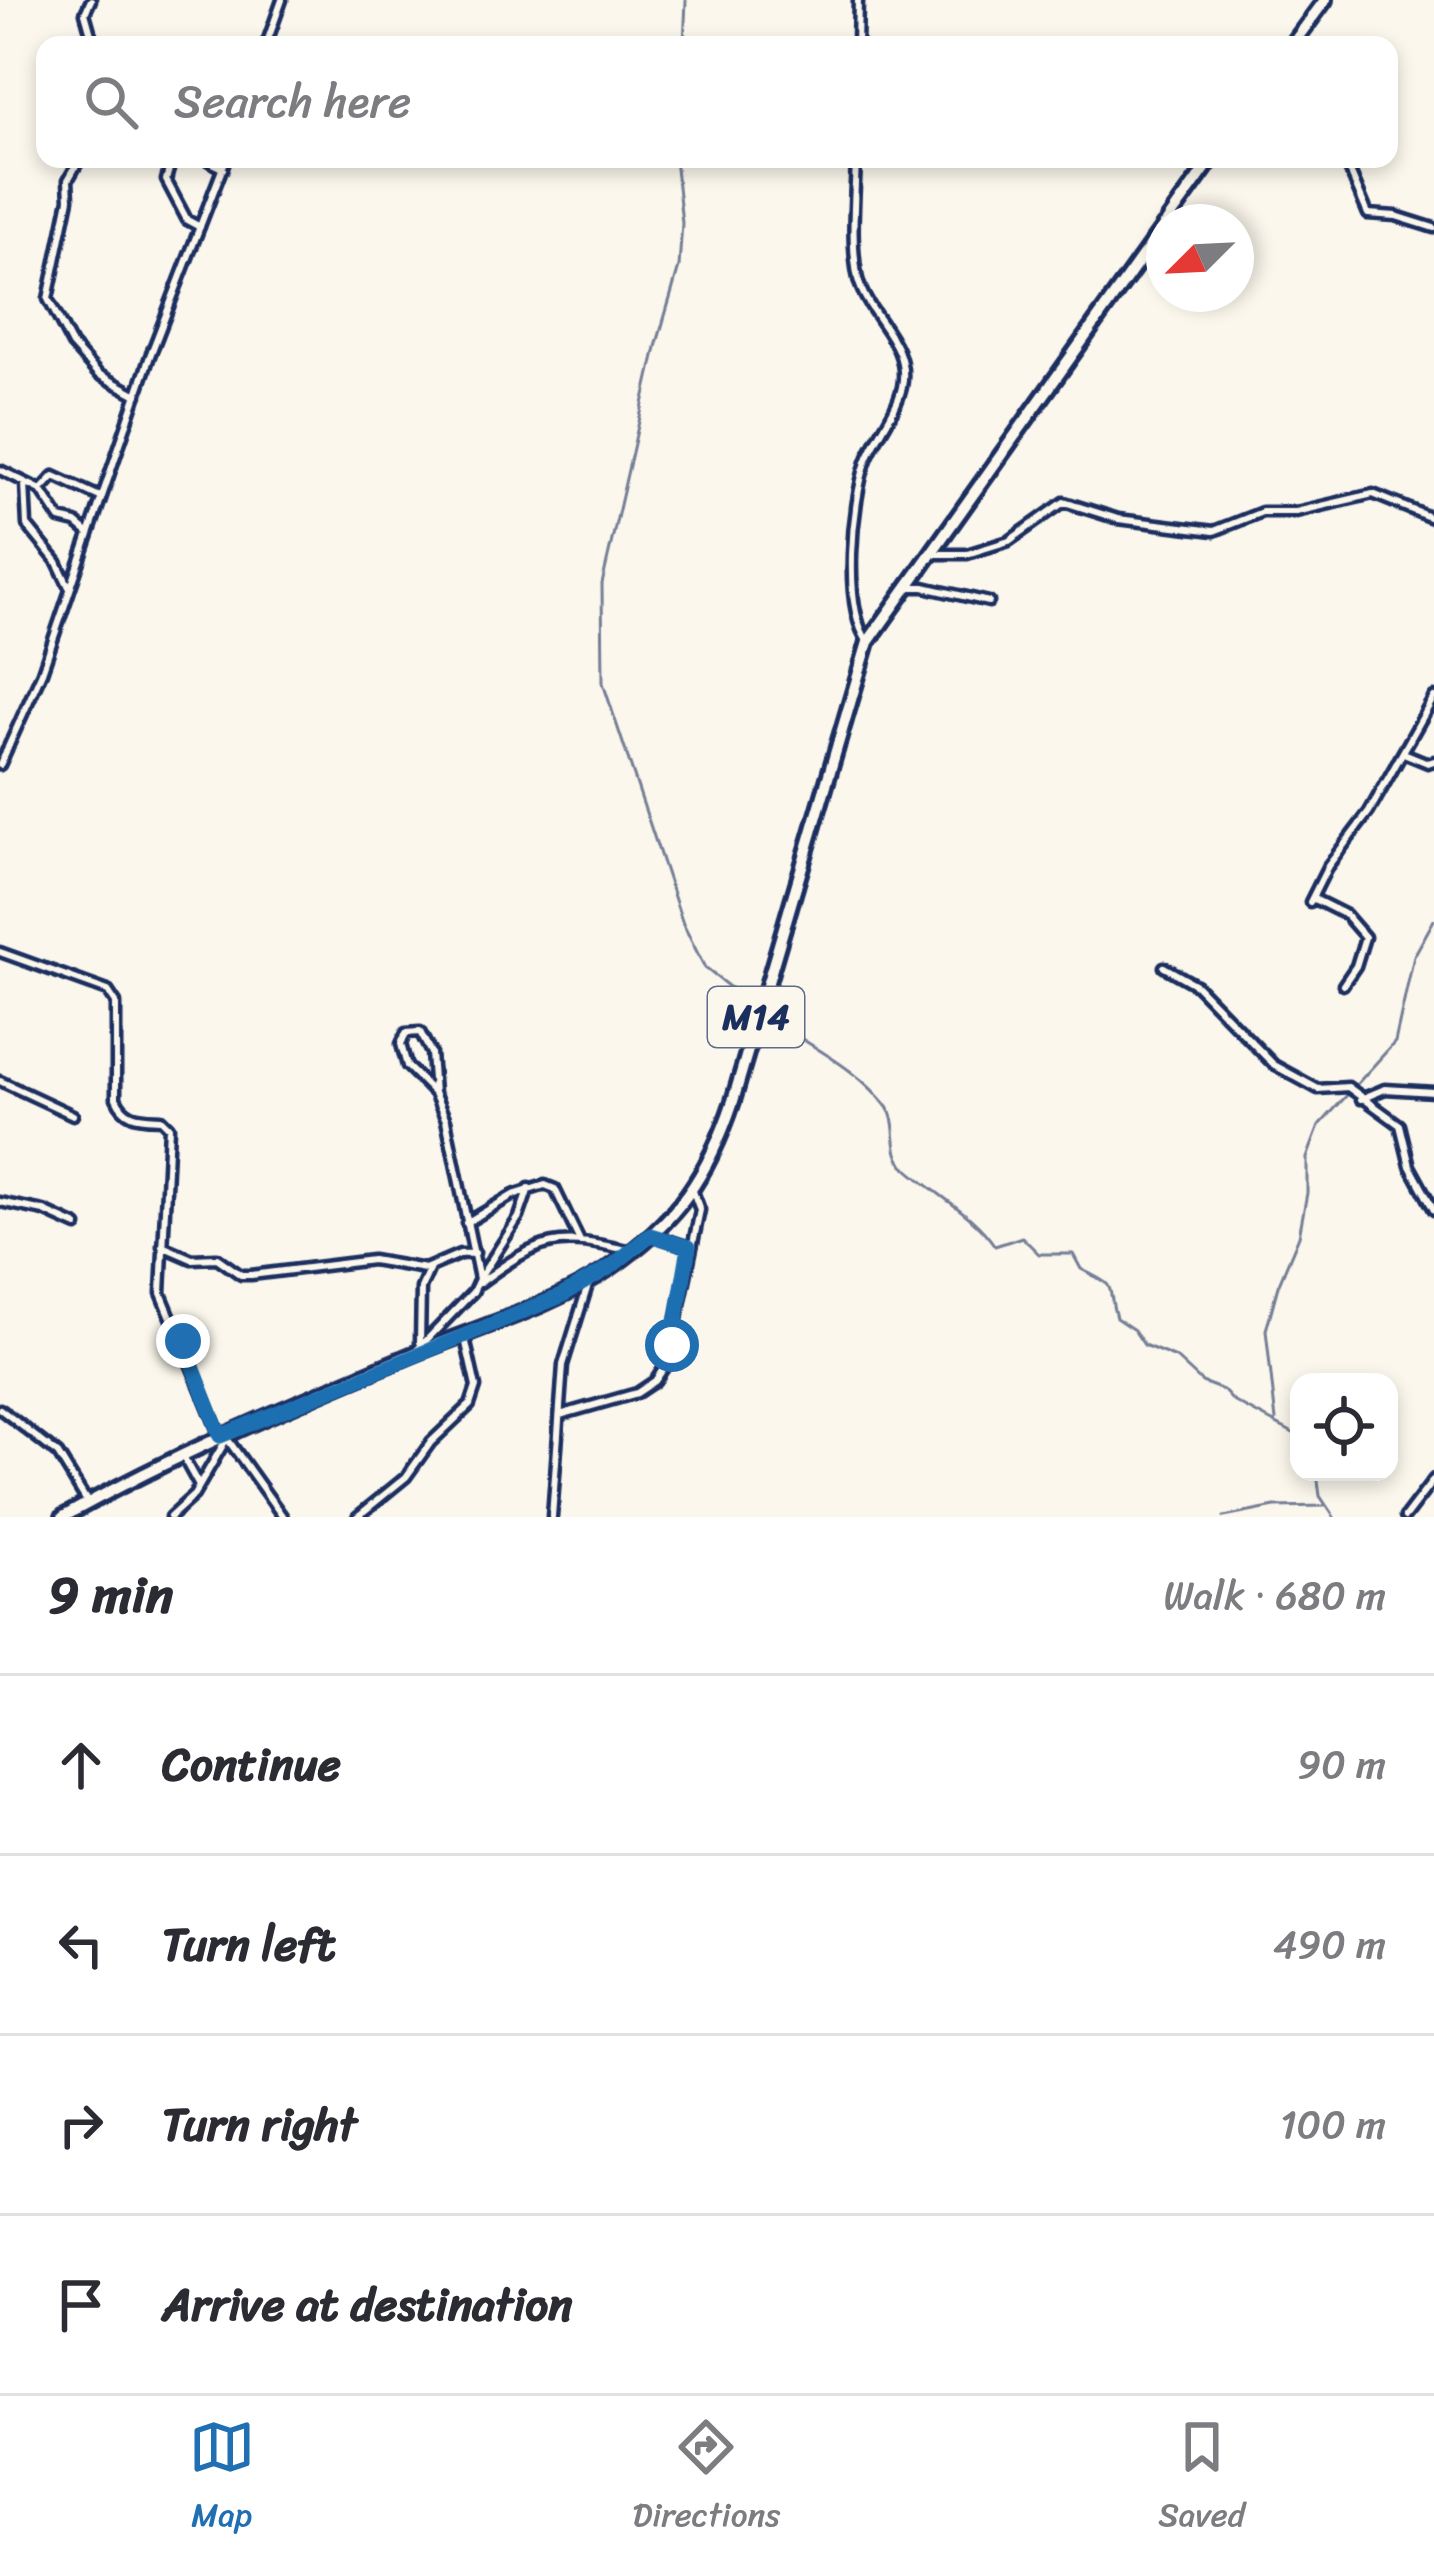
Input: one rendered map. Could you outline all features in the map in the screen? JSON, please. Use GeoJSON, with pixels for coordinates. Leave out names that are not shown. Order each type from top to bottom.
{"type":"FeatureCollection","features":[{"type":"Feature","properties":{"kind":"main road"},"geometry":{"type":"LineString","coordinates":[[1299,36],[1325,0]]}},
{"type":"Feature","properties":{"kind":"main road","name":"M14"},"geometry":{"type":"LineString","coordinates":[[1180,204],[1206,168]]}},
{"type":"Feature","properties":{"kind":"main road","name":"M14"},"geometry":{"type":"LineString","coordinates":[[63,1517],[182,1453],[417,1350],[561,1296],[650,1235],[693,1191],[710,1164],[733,1101],[868,642],[1146,252]]}},
{"type":"Feature","properties":{"kind":"street"},"geometry":{"type":"LineString","coordinates":[[91,0],[85,10],[92,36]]}},
{"type":"Feature","properties":{"kind":"street"},"geometry":{"type":"LineString","coordinates":[[857,0],[857,36]]}},
{"type":"Feature","properties":{"kind":"street"},"geometry":{"type":"LineString","coordinates":[[269,36],[280,2]]}},
{"type":"Feature","properties":{"kind":"street"},"geometry":{"type":"LineString","coordinates":[[74,168],[48,299],[72,345],[98,374],[137,395]]}},
{"type":"Feature","properties":{"kind":"street"},"geometry":{"type":"LineString","coordinates":[[169,168],[166,180],[187,220],[200,227]]}},
{"type":"Feature","properties":{"kind":"street"},"geometry":{"type":"LineString","coordinates":[[856,168],[859,280],[902,357],[903,372],[898,398],[866,462],[858,496],[855,615],[868,642]]}},
{"type":"Feature","properties":{"kind":"street"},"geometry":{"type":"LineString","coordinates":[[1348,168],[1368,214],[1396,216],[1434,228]]}},
{"type":"Feature","properties":{"kind":"street"},"geometry":{"type":"LineString","coordinates":[[0,765],[42,673],[100,497],[223,169]]}},
{"type":"Feature","properties":{"kind":"street"},"geometry":{"type":"LineString","coordinates":[[0,470],[40,490],[60,519],[88,532]]}},
{"type":"Feature","properties":{"kind":"street"},"geometry":{"type":"LineString","coordinates":[[40,490],[54,476],[100,497]]}},
{"type":"Feature","properties":{"kind":"street"},"geometry":{"type":"LineString","coordinates":[[25,483],[28,525],[69,587]]}},
{"type":"Feature","properties":{"kind":"street"},"geometry":{"type":"LineString","coordinates":[[932,554],[967,554],[1009,541],[1049,515],[1060,502],[1118,519],[1214,530],[1262,512],[1296,512],[1373,494],[1434,520]]}},
{"type":"Feature","properties":{"kind":"street"},"geometry":{"type":"LineString","coordinates":[[908,587],[989,602]]}},
{"type":"Feature","properties":{"kind":"street"},"geometry":{"type":"LineString","coordinates":[[1342,985],[1356,966],[1365,937],[1346,915],[1311,900],[1434,697]]}},
{"type":"Feature","properties":{"kind":"street"},"geometry":{"type":"LineString","coordinates":[[1402,755],[1434,761]]}},
{"type":"Feature","properties":{"kind":"street"},"geometry":{"type":"LineString","coordinates":[[0,952],[94,985],[113,997],[116,1098],[132,1117],[161,1119],[169,1127],[161,1246],[163,1304],[189,1354],[210,1418],[283,1517]]}},
{"type":"Feature","properties":{"kind":"street"},"geometry":{"type":"LineString","coordinates":[[1164,968],[1196,985],[1274,1065],[1318,1089],[1348,1087],[1401,1126],[1409,1164],[1434,1210]]}},
{"type":"Feature","properties":{"kind":"street"},"geometry":{"type":"LineString","coordinates":[[434,1093],[407,1066],[401,1044],[406,1033],[420,1033],[429,1044],[434,1093],[457,1162],[478,1282]]}},
{"type":"Feature","properties":{"kind":"street"},"geometry":{"type":"LineString","coordinates":[[0,1081],[73,1115]]}},
{"type":"Feature","properties":{"kind":"street"},"geometry":{"type":"LineString","coordinates":[[1361,1099],[1385,1089],[1434,1092]]}},
{"type":"Feature","properties":{"kind":"street"},"geometry":{"type":"LineString","coordinates":[[466,1223],[539,1185],[555,1189],[580,1241]]}},
{"type":"Feature","properties":{"kind":"street"},"geometry":{"type":"LineString","coordinates":[[417,1350],[478,1282],[519,1217],[529,1188]]}},
{"type":"Feature","properties":{"kind":"street"},"geometry":{"type":"LineString","coordinates":[[560,1415],[637,1393],[661,1373],[672,1345],[700,1206],[693,1191]]}},
{"type":"Feature","properties":{"kind":"street"},"geometry":{"type":"LineString","coordinates":[[0,1202],[44,1211],[77,1226]]}},
{"type":"Feature","properties":{"kind":"street"},"geometry":{"type":"LineString","coordinates":[[650,1235],[689,1247]]}},
{"type":"Feature","properties":{"kind":"street"},"geometry":{"type":"LineString","coordinates":[[478,1282],[537,1244],[580,1241],[631,1250]]}},
{"type":"Feature","properties":{"kind":"street"},"geometry":{"type":"LineString","coordinates":[[161,1246],[192,1258],[217,1258],[247,1275],[372,1260],[430,1268],[460,1254],[476,1253]]}},
{"type":"Feature","properties":{"kind":"street"},"geometry":{"type":"LineString","coordinates":[[417,1350],[422,1288],[430,1268]]}},
{"type":"Feature","properties":{"kind":"street"},"geometry":{"type":"LineString","coordinates":[[552,1517],[563,1365],[593,1277]]}},
{"type":"Feature","properties":{"kind":"street"},"geometry":{"type":"LineString","coordinates":[[357,1517],[406,1478],[431,1442],[470,1405],[476,1390],[464,1334]]}},
{"type":"Feature","properties":{"kind":"street"},"geometry":{"type":"LineString","coordinates":[[0,1409],[58,1454],[88,1503]]}},
{"type":"Feature","properties":{"kind":"street"},"geometry":{"type":"LineString","coordinates":[[170,1517],[199,1486],[224,1436]]}},
{"type":"Feature","properties":{"kind":"street"},"geometry":{"type":"LineString","coordinates":[[182,1453],[199,1486]]}},
{"type":"Feature","properties":{"kind":"street"},"geometry":{"type":"LineString","coordinates":[[1405,1517],[1434,1479]]}},
{"type":"Feature","properties":{"kind":"waterway"},"geometry":{"type":"LineString","coordinates":[[684,36],[686,0]]}},
{"type":"Feature","properties":{"kind":"waterway"},"geometry":{"type":"LineString","coordinates":[[676,168],[682,223],[679,267],[602,584],[603,683],[683,924],[705,968],[756,1008]]}},
{"type":"Feature","properties":{"kind":"waterway"},"geometry":{"type":"LineString","coordinates":[[1276,1421],[1266,1330],[1299,1236],[1307,1158],[1319,1126],[1395,1042],[1414,956],[1434,920]]}},
{"type":"Feature","properties":{"kind":"waterway"},"geometry":{"type":"LineString","coordinates":[[762,1012],[874,1092],[891,1114],[896,1146],[906,1168],[976,1224],[995,1246],[1022,1237],[1039,1254],[1073,1254],[1081,1269],[1109,1287],[1116,1318],[1134,1330],[1144,1345],[1176,1358],[1202,1382],[1290,1431]]}},
{"type":"Feature","properties":{"kind":"waterway"},"geometry":{"type":"LineString","coordinates":[[1318,1481],[1320,1496],[1334,1517]]}},
{"type":"Feature","properties":{"kind":"waterway"},"geometry":{"type":"LineString","coordinates":[[1224,1517],[1275,1507],[1325,1506]]}},
{"type":"Feature","properties":{"kind":"route"},"geometry":{"type":"LineString","coordinates":[[183,1341],[220,1436],[561,1296],[612,1266],[650,1235],[689,1247],[672,1345]]}}]}
